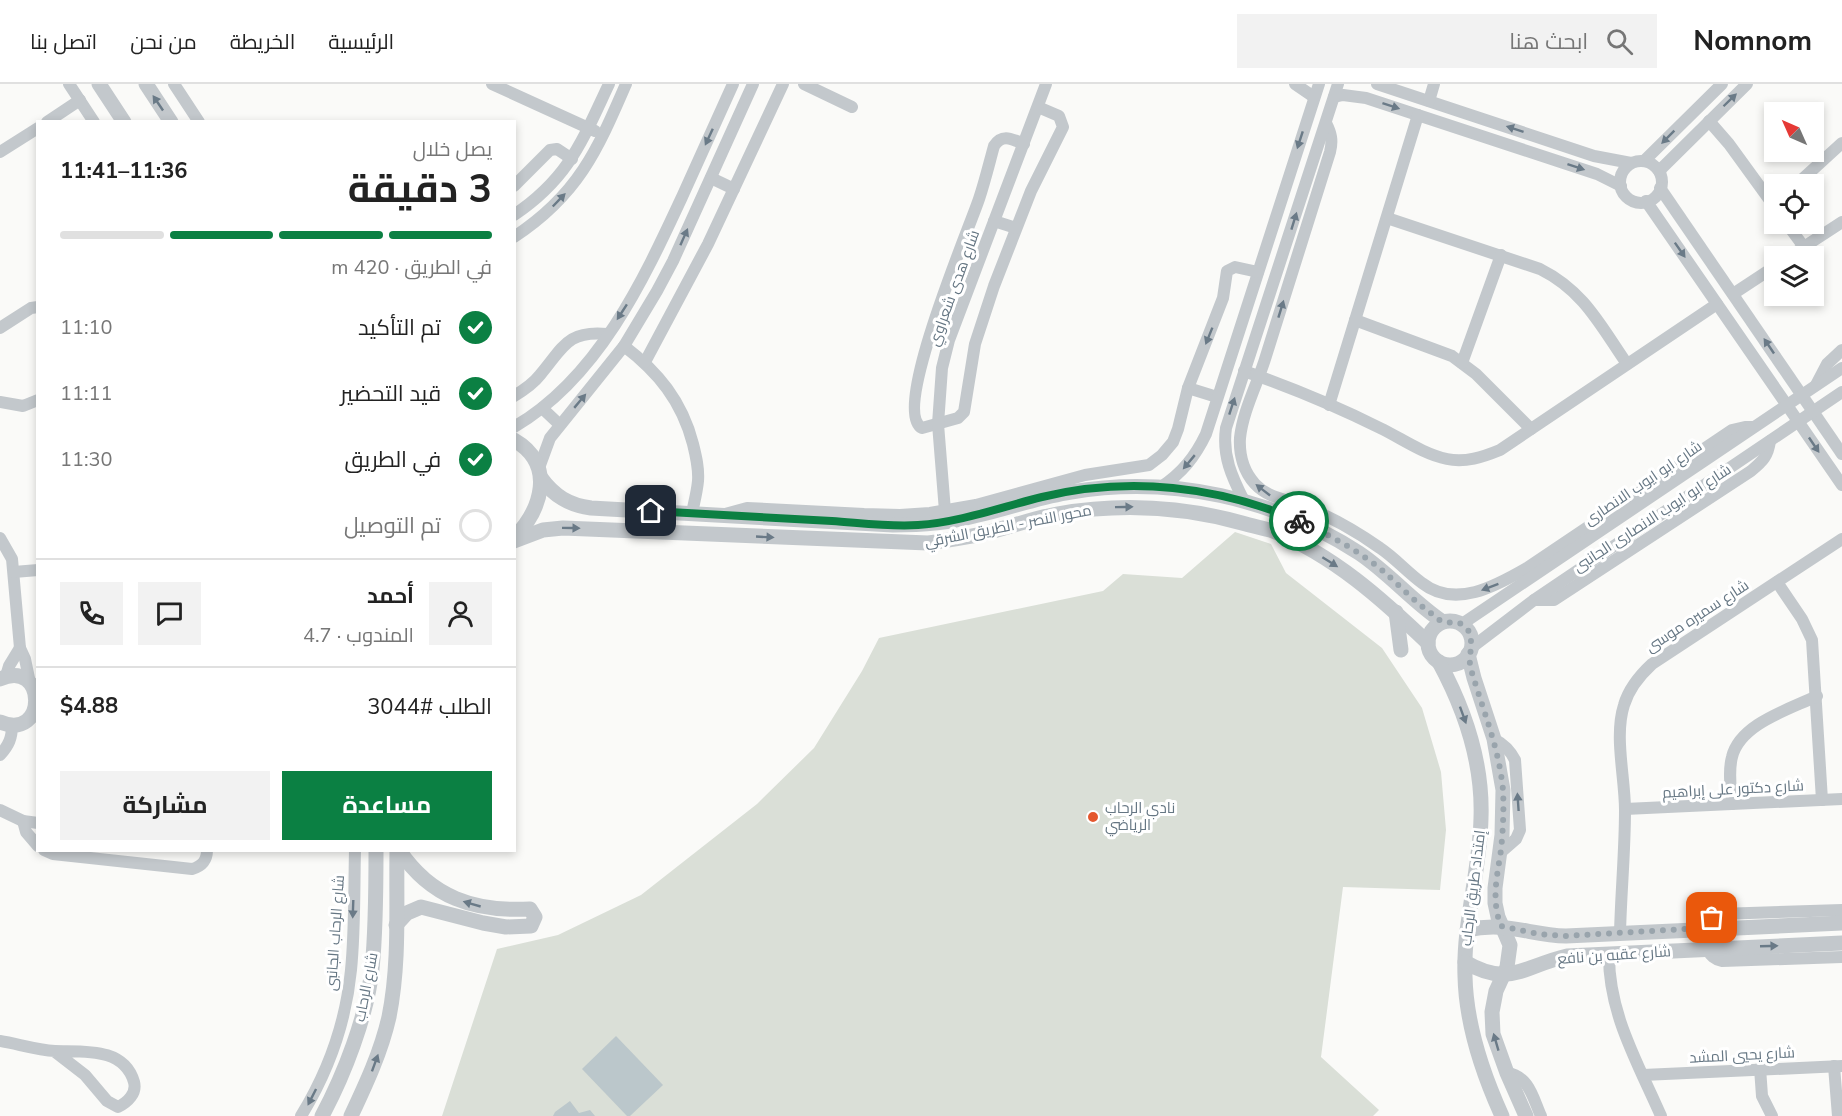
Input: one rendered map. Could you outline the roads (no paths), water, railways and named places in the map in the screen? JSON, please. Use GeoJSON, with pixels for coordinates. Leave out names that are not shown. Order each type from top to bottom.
{"type":"FeatureCollection","features":[{"type":"Feature","properties":{"kind":"street"},"geometry":{"type":"LineString","coordinates":[[69,84],[93,120]]}},
{"type":"Feature","properties":{"kind":"street"},"geometry":{"type":"LineString","coordinates":[[99,84],[123,120]]}},
{"type":"Feature","properties":{"kind":"street"},"geometry":{"type":"LineString","coordinates":[[146,84],[170,120]]}},
{"type":"Feature","properties":{"kind":"street"},"geometry":{"type":"LineString","coordinates":[[174,84],[198,120]]}},
{"type":"Feature","properties":{"kind":"street"},"geometry":{"type":"LineString","coordinates":[[492,84],[604,135]]}},
{"type":"Feature","properties":{"kind":"street"},"geometry":{"type":"LineString","coordinates":[[516,214],[545,191],[572,159],[609,84]]}},
{"type":"Feature","properties":{"kind":"street"},"geometry":{"type":"LineString","coordinates":[[516,235],[565,195],[592,159],[626,84]]}},
{"type":"Feature","properties":{"kind":"street"},"geometry":{"type":"LineString","coordinates":[[516,426],[542,408],[569,382],[607,334],[639,285],[733,84]]}},
{"type":"Feature","properties":{"kind":"street"},"geometry":{"type":"LineString","coordinates":[[516,537],[532,516],[539,497],[540,473],[545,447],[624,346],[673,261],[753,84]]}},
{"type":"Feature","properties":{"kind":"street"},"geometry":{"type":"LineString","coordinates":[[645,363],[703,254],[783,84]]}},
{"type":"Feature","properties":{"kind":"street"},"geometry":{"type":"LineString","coordinates":[[804,84],[852,107]]}},
{"type":"Feature","properties":{"kind":"street","name":"شارع هدى شعراوي"},"geometry":{"type":"LineString","coordinates":[[945,511],[938,424],[942,368],[949,340],[968,287],[1046,84]]}},
{"type":"Feature","properties":{"kind":"street"},"geometry":{"type":"LineString","coordinates":[[1295,84],[1314,97]]}},
{"type":"Feature","properties":{"kind":"street"},"geometry":{"type":"LineString","coordinates":[[1161,487],[1188,465],[1199,450],[1318,84]]}},
{"type":"Feature","properties":{"kind":"street"},"geometry":{"type":"LineString","coordinates":[[1244,501],[1227,462],[1224,442],[1226,428],[1338,84]]}},
{"type":"Feature","properties":{"kind":"street"},"geometry":{"type":"LineString","coordinates":[[1334,97],[1354,95],[1597,174],[1621,186],[1628,198],[1640,202],[1657,194],[1660,188],[1661,177],[1655,166],[1594,156],[1377,84]]}},
{"type":"Feature","properties":{"kind":"street"},"geometry":{"type":"LineString","coordinates":[[1429,101],[1434,84]]}},
{"type":"Feature","properties":{"kind":"street"},"geometry":{"type":"LineString","coordinates":[[1621,186],[1622,173],[1722,84]]}},
{"type":"Feature","properties":{"kind":"street"},"geometry":{"type":"LineString","coordinates":[[1659,171],[1747,84]]}},
{"type":"Feature","properties":{"kind":"street"},"geometry":{"type":"LineString","coordinates":[[50,120],[80,100]]}},
{"type":"Feature","properties":{"kind":"street"},"geometry":{"type":"LineString","coordinates":[[1024,144],[1004,138],[994,146],[979,199],[928,339],[916,402],[915,420],[918,426],[925,427],[958,418],[966,408],[975,344],[994,286],[1031,191],[1063,128],[1062,119],[1059,116],[1038,106]]}},
{"type":"Feature","properties":{"kind":"street"},"geometry":{"type":"LineString","coordinates":[[1329,405],[1418,116]]}},
{"type":"Feature","properties":{"kind":"street"},"geometry":{"type":"LineString","coordinates":[[1709,121],[1764,192]]}},
{"type":"Feature","properties":{"kind":"street"},"geometry":{"type":"LineString","coordinates":[[1326,123],[1331,133],[1330,152],[1260,377],[1243,424],[1240,450],[1247,472],[1261,490],[1271,497],[1302,505],[1328,516],[1387,552],[1423,584],[1437,592],[1474,593],[1530,572]]}},
{"type":"Feature","properties":{"kind":"street"},"geometry":{"type":"LineString","coordinates":[[0,152],[36,129]]}},
{"type":"Feature","properties":{"kind":"street"},"geometry":{"type":"LineString","coordinates":[[1808,174],[1842,143]]}},
{"type":"Feature","properties":{"kind":"street"},"geometry":{"type":"LineString","coordinates":[[516,184],[550,150],[557,149],[572,159]]}},
{"type":"Feature","properties":{"kind":"street"},"geometry":{"type":"LineString","coordinates":[[711,178],[734,189]]}},
{"type":"Feature","properties":{"kind":"street"},"geometry":{"type":"LineString","coordinates":[[1660,188],[1842,454]]}},
{"type":"Feature","properties":{"kind":"street"},"geometry":{"type":"LineString","coordinates":[[1646,201],[1842,485]]}},
{"type":"Feature","properties":{"kind":"street"},"geometry":{"type":"LineString","coordinates":[[1387,218],[1540,268],[1569,286],[1581,297],[1627,364]]}},
{"type":"Feature","properties":{"kind":"street"},"geometry":{"type":"LineString","coordinates":[[994,220],[1017,228]]}},
{"type":"Feature","properties":{"kind":"street"},"geometry":{"type":"LineString","coordinates":[[1806,246],[1842,222]]}},
{"type":"Feature","properties":{"kind":"street"},"geometry":{"type":"LineString","coordinates":[[1462,363],[1501,255]]}},
{"type":"Feature","properties":{"kind":"street"},"geometry":{"type":"LineString","coordinates":[[722,515],[747,508],[900,515],[945,511],[1056,489],[1084,475],[1149,465],[1173,442],[1188,388],[1221,306],[1227,271],[1235,267],[1258,272]]}},
{"type":"Feature","properties":{"kind":"street"},"geometry":{"type":"LineString","coordinates":[[1733,294],[1764,274]]}},
{"type":"Feature","properties":{"kind":"street"},"geometry":{"type":"LineString","coordinates":[[948,280],[968,287]]}},
{"type":"Feature","properties":{"kind":"street"},"geometry":{"type":"LineString","coordinates":[[1244,371],[1379,427],[1428,453],[1460,461],[1481,458],[1500,450],[1717,304]]}},
{"type":"Feature","properties":{"kind":"street"},"geometry":{"type":"LineString","coordinates":[[0,328],[31,308],[36,307]]}},
{"type":"Feature","properties":{"kind":"street"},"geometry":{"type":"LineString","coordinates":[[1355,320],[1440,350],[1462,363],[1531,429]]}},
{"type":"Feature","properties":{"kind":"street"},"geometry":{"type":"LineString","coordinates":[[1239,331],[1256,334]]}},
{"type":"Feature","properties":{"kind":"street"},"geometry":{"type":"LineString","coordinates":[[516,394],[539,376],[568,341],[588,333],[607,334]]}},
{"type":"Feature","properties":{"kind":"street"},"geometry":{"type":"LineString","coordinates":[[624,346],[664,382],[678,404],[689,429],[698,462],[698,481],[692,513]]}},
{"type":"Feature","properties":{"kind":"street"},"geometry":{"type":"LineString","coordinates":[[1816,386],[1827,363],[1842,350]]}},
{"type":"Feature","properties":{"kind":"street","name":"شارع ابو ايوب الانصارى"},"geometry":{"type":"LineString","coordinates":[[1462,624],[1530,572],[1842,368]]}},
{"type":"Feature","properties":{"kind":"street"},"geometry":{"type":"LineString","coordinates":[[1188,388],[1218,397]]}},
{"type":"Feature","properties":{"kind":"street"},"geometry":{"type":"LineString","coordinates":[[1470,651],[1470,635],[1462,624],[1443,622],[1432,630],[1428,643],[1429,650],[1438,662],[1458,663],[1534,600],[1842,392]]}},
{"type":"Feature","properties":{"kind":"street"},"geometry":{"type":"LineString","coordinates":[[0,402],[23,406],[36,401]]}},
{"type":"Feature","properties":{"kind":"street"},"geometry":{"type":"LineString","coordinates":[[542,408],[560,425]]}},
{"type":"Feature","properties":{"kind":"street"},"geometry":{"type":"LineString","coordinates":[[1209,423],[1220,430],[1226,428]]}},
{"type":"Feature","properties":{"kind":"street","name":"محور النصر - الطريق الشرقي"},"geometry":{"type":"LineString","coordinates":[[516,441],[528,450],[540,473],[557,496],[579,507],[917,525],[975,516],[1056,489],[1161,487],[1196,490],[1244,501],[1283,514],[1338,540],[1382,570],[1421,606],[1443,622]]}},
{"type":"Feature","properties":{"kind":"street","name":"محور النصر - الطريق الشرقي"},"geometry":{"type":"LineString","coordinates":[[516,539],[543,530],[563,528],[928,543],[978,535],[1056,514],[1086,510],[1137,507],[1187,511],[1212,515],[1272,531],[1329,561],[1396,612],[1428,643]]}},
{"type":"Feature","properties":{"kind":"street"},"geometry":{"type":"LineString","coordinates":[[669,532],[671,512]]}},
{"type":"Feature","properties":{"kind":"street"},"geometry":{"type":"LineString","coordinates":[[0,538],[12,559],[20,648],[36,694],[35,713],[28,720],[6,723],[12,736],[0,755]]}},
{"type":"Feature","properties":{"kind":"street","name":"شارع سميره موسى"},"geometry":{"type":"LineString","coordinates":[[1620,933],[1625,809],[1621,721],[1630,690],[1652,664],[1842,539]]}},
{"type":"Feature","properties":{"kind":"street"},"geometry":{"type":"LineString","coordinates":[[14,572],[36,570]]}},
{"type":"Feature","properties":{"kind":"street"},"geometry":{"type":"LineString","coordinates":[[1777,582],[1802,619],[1812,640],[1822,800]]}},
{"type":"Feature","properties":{"kind":"street"},"geometry":{"type":"LineString","coordinates":[[1396,612],[1401,650]]}},
{"type":"Feature","properties":{"kind":"street"},"geometry":{"type":"LineString","coordinates":[[3,677],[20,648]]}},
{"type":"Feature","properties":{"kind":"street","name":"إمتداد طريق الرحاب"},"geometry":{"type":"LineString","coordinates":[[1470,651],[1474,678],[1494,739],[1503,790],[1495,903],[1501,926],[1510,945],[1509,957],[1496,991],[1492,1012],[1493,1034],[1526,1116]]}},
{"type":"Feature","properties":{"kind":"street","name":"إمتداد طريق الرحاب"},"geometry":{"type":"LineString","coordinates":[[1438,662],[1463,711],[1479,777],[1481,818],[1467,930],[1465,962],[1467,1003],[1478,1057],[1502,1116]]}},
{"type":"Feature","properties":{"kind":"street"},"geometry":{"type":"LineString","coordinates":[[3,677],[19,676],[33,685]]}},
{"type":"Feature","properties":{"kind":"street"},"geometry":{"type":"LineString","coordinates":[[1732,804],[1731,758],[1741,739],[1755,726],[1816,696]]}},
{"type":"Feature","properties":{"kind":"street","name":"شارع دكتور على إبراهيم"},"geometry":{"type":"LineString","coordinates":[[1625,809],[1842,799]]}},
{"type":"Feature","properties":{"kind":"street"},"geometry":{"type":"LineString","coordinates":[[0,810],[36,823]]}},
{"type":"Feature","properties":{"kind":"street"},"geometry":{"type":"LineString","coordinates":[[23,820],[26,832],[36,844]]}},
{"type":"Feature","properties":{"kind":"street"},"geometry":{"type":"LineString","coordinates":[[49,852],[192,869],[204,862],[207,852]]}},
{"type":"Feature","properties":{"kind":"street","name":"شارع الرحاب الجانبى"},"geometry":{"type":"LineString","coordinates":[[301,1116],[312,1100],[330,1058],[344,1014],[351,970],[355,852]]}},
{"type":"Feature","properties":{"kind":"street","name":"شارع الرحاب"},"geometry":{"type":"LineString","coordinates":[[322,1116],[347,1063],[372,972],[376,852]]}},
{"type":"Feature","properties":{"kind":"street","name":"شارع الرحاب"},"geometry":{"type":"LineString","coordinates":[[351,1116],[371,1073],[388,1017],[396,963],[398,852]]}},
{"type":"Feature","properties":{"kind":"street"},"geometry":{"type":"LineString","coordinates":[[396,925],[407,913],[421,907],[506,927],[531,926],[535,917],[530,909],[488,909],[453,898],[427,882],[400,852]]}},
{"type":"Feature","properties":{"kind":"street"},"geometry":{"type":"LineString","coordinates":[[1702,928],[1719,914],[1842,909]]}},
{"type":"Feature","properties":{"kind":"street","name":"شارع عقبه بن نافع"},"geometry":{"type":"LineString","coordinates":[[1467,930],[1501,926],[1539,934],[1566,936],[1842,923]]}},
{"type":"Feature","properties":{"kind":"street"},"geometry":{"type":"LineString","coordinates":[[1566,936],[1567,956]]}},
{"type":"Feature","properties":{"kind":"street","name":"شارع عقبه بن نافع"},"geometry":{"type":"LineString","coordinates":[[1502,976],[1513,975],[1548,960],[1567,956],[1842,943]]}},
{"type":"Feature","properties":{"kind":"street"},"geometry":{"type":"LineString","coordinates":[[1707,949],[1715,960],[1722,961],[1842,957]]}},
{"type":"Feature","properties":{"kind":"street"},"geometry":{"type":"LineString","coordinates":[[1609,953],[1614,1005],[1661,1116]]}},
{"type":"Feature","properties":{"kind":"street"},"geometry":{"type":"LineString","coordinates":[[1465,962],[1483,972],[1502,976]]}},
{"type":"Feature","properties":{"kind":"street"},"geometry":{"type":"LineString","coordinates":[[0,1041],[54,1051],[70,1050],[106,1054],[120,1060],[130,1071],[135,1085],[130,1098],[118,1107],[107,1101],[85,1075],[54,1051]]}},
{"type":"Feature","properties":{"kind":"street"},"geometry":{"type":"LineString","coordinates":[[1838,1066],[1838,1116]]}},
{"type":"Feature","properties":{"kind":"street","name":"شارع يحيي المشد"},"geometry":{"type":"LineString","coordinates":[[1643,1075],[1838,1066]]}},
{"type":"Feature","properties":{"kind":"street"},"geometry":{"type":"LineString","coordinates":[[1760,1068],[1762,1096],[1772,1116]]}},
{"type":"Feature","properties":{"kind":"street"},"geometry":{"type":"LineString","coordinates":[[1507,1073],[1518,1076],[1527,1083],[1541,1116]]}},
{"type":"Feature","properties":{"kind":"place","name":"نادي الرحاب الرياضي"},"geometry":{"type":"Point","coordinates":[1093,817]}}]}
